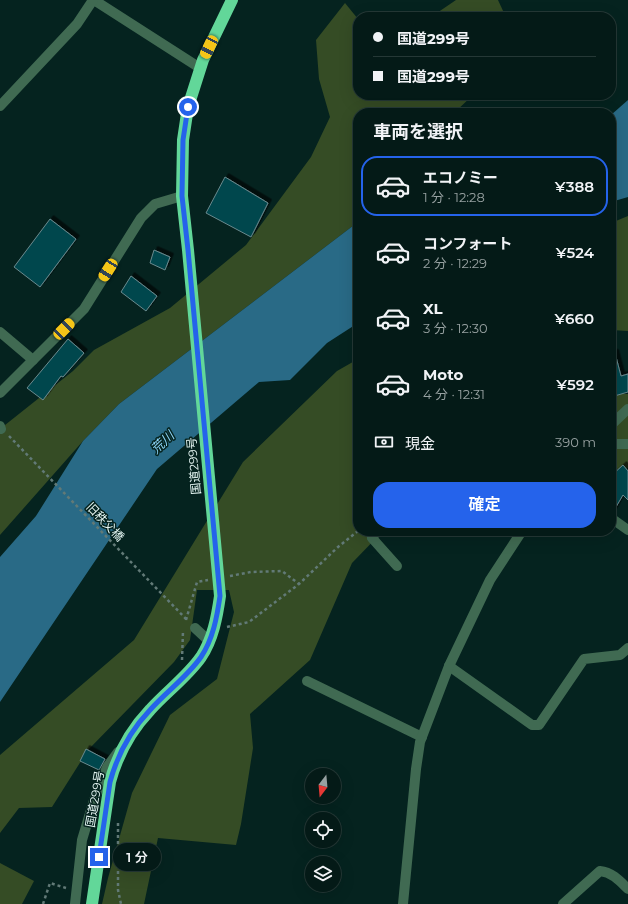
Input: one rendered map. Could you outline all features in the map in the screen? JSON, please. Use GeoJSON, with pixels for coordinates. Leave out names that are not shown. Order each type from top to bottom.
{"type":"FeatureCollection","features":[{"type":"Feature","properties":{"kind":"highway","name":"国道299号"},"geometry":{"type":"LineString","coordinates":[[92,904],[112,774],[129,738],[149,711],[201,657],[211,635],[217,616],[220,596],[182,196],[183,140],[188,107],[200,68],[232,0]]}},
{"type":"Feature","properties":{"kind":"street"},"geometry":{"type":"LineString","coordinates":[[0,106],[77,24],[94,0],[200,68]]}},
{"type":"Feature","properties":{"kind":"street"},"geometry":{"type":"LineString","coordinates":[[0,393],[84,309],[141,218],[155,204],[182,196]]}},
{"type":"Feature","properties":{"kind":"street"},"geometry":{"type":"LineString","coordinates":[[0,332],[33,360]]}},
{"type":"Feature","properties":{"kind":"street"},"geometry":{"type":"LineString","coordinates":[[616,420],[628,409]]}},
{"type":"Feature","properties":{"kind":"street"},"geometry":{"type":"LineString","coordinates":[[616,444],[628,444]]}},
{"type":"Feature","properties":{"kind":"street"},"geometry":{"type":"LineString","coordinates":[[616,522],[628,530]]}},
{"type":"Feature","properties":{"kind":"street"},"geometry":{"type":"LineString","coordinates":[[373,536],[372,538],[398,566]]}},
{"type":"Feature","properties":{"kind":"street"},"geometry":{"type":"LineString","coordinates":[[403,904],[416,769],[422,737],[450,666],[490,580],[519,536]]}},
{"type":"Feature","properties":{"kind":"street"},"geometry":{"type":"LineString","coordinates":[[195,628],[211,635]]}},
{"type":"Feature","properties":{"kind":"street"},"geometry":{"type":"LineString","coordinates":[[450,666],[532,725],[539,725],[584,659],[620,655],[628,648]]}},
{"type":"Feature","properties":{"kind":"street"},"geometry":{"type":"LineString","coordinates":[[307,681],[422,737]]}},
{"type":"Feature","properties":{"kind":"street"},"geometry":{"type":"LineString","coordinates":[[75,904],[82,840],[94,800],[107,767],[129,738]]}},
{"type":"Feature","properties":{"kind":"street"},"geometry":{"type":"LineString","coordinates":[[563,904],[600,871],[606,872],[616,878],[628,889]]}},
{"type":"Feature","properties":{"kind":"path","name":"旧秩父橋"},"geometry":{"type":"LineString","coordinates":[[1,427],[195,628]]}},
{"type":"Feature","properties":{"kind":"path"},"geometry":{"type":"LineString","coordinates":[[211,635],[249,622],[299,584],[353,535]]}},
{"type":"Feature","properties":{"kind":"path"},"geometry":{"type":"LineString","coordinates":[[182,678],[183,630]]}},
{"type":"Feature","properties":{"kind":"path"},"geometry":{"type":"LineString","coordinates":[[118,822],[118,890],[121,904]]}},
{"type":"Feature","properties":{"kind":"path"},"geometry":{"type":"LineString","coordinates":[[43,904],[50,883],[76,891]]}},
{"type":"Feature","properties":{"kind":"green space"},"geometry":{"type":"Polygon","coordinates":[[[456,0],[498,0],[504,12],[438,12],[456,0]]]}},
{"type":"Feature","properties":{"kind":"green space"},"geometry":{"type":"Polygon","coordinates":[[[345,3],[353,13],[353,100],[468,100],[459,108],[353,108],[353,226],[119,404],[83,441],[0,535],[0,429],[73,371],[94,350],[170,308],[246,245],[311,157],[330,117],[319,79],[316,40],[345,3]]]}},
{"type":"Feature","properties":{"kind":"green space"},"geometry":{"type":"Polygon","coordinates":[[[628,216],[628,331],[616,330],[616,221],[628,216]]]}},
{"type":"Feature","properties":{"kind":"green space"},"geometry":{"type":"Polygon","coordinates":[[[353,362],[353,536],[378,536],[352,563],[310,660],[250,714],[253,748],[241,824],[236,845],[158,838],[144,904],[102,904],[132,793],[170,715],[217,679],[234,612],[229,590],[197,590],[190,640],[174,662],[88,750],[52,807],[19,808],[0,833],[0,755],[134,640],[243,462],[337,371],[353,362]]]}},
{"type":"Feature","properties":{"kind":"green space"},"geometry":{"type":"Polygon","coordinates":[[[616,394],[628,394],[628,468],[616,469],[616,394]]]}},
{"type":"Feature","properties":{"kind":"green space"},"geometry":{"type":"Polygon","coordinates":[[[0,863],[34,881],[22,904],[0,904],[0,863]]]}},
{"type":"Feature","properties":{"kind":"water"},"geometry":{"type":"Polygon","coordinates":[[[628,100],[628,197],[616,201],[616,111],[628,100]]]}},
{"type":"Feature","properties":{"kind":"water","name":"荒川"},"geometry":{"type":"Polygon","coordinates":[[[353,226],[353,326],[327,343],[290,380],[259,382],[157,469],[0,702],[0,557],[36,516],[83,441],[119,404],[353,226]]]}},
{"type":"Feature","properties":{"kind":"building"},"geometry":{"type":"Polygon","coordinates":[[[225,177],[268,203],[251,237],[206,213],[225,177]]]}},
{"type":"Feature","properties":{"kind":"building"},"geometry":{"type":"Polygon","coordinates":[[[50,219],[76,239],[40,287],[14,267],[50,219]]]}},
{"type":"Feature","properties":{"kind":"building"},"geometry":{"type":"Polygon","coordinates":[[[154,250],[170,257],[165,270],[150,263],[154,250]]]}},
{"type":"Feature","properties":{"kind":"building"},"geometry":{"type":"Polygon","coordinates":[[[131,276],[157,296],[146,311],[121,292],[131,276]]]}},
{"type":"Feature","properties":{"kind":"building"},"geometry":{"type":"Polygon","coordinates":[[[68,339],[84,353],[63,377],[61,376],[43,400],[27,388],[68,339]]]}},
{"type":"Feature","properties":{"kind":"building"},"geometry":{"type":"Polygon","coordinates":[[[616,357],[621,376],[628,374],[628,392],[616,396],[616,357]]]}},
{"type":"Feature","properties":{"kind":"building"},"geometry":{"type":"Polygon","coordinates":[[[623,465],[628,471],[628,500],[623,495],[616,507],[616,471],[623,465]]]}},
{"type":"Feature","properties":{"kind":"building"},"geometry":{"type":"Polygon","coordinates":[[[86,749],[105,759],[99,770],[80,761],[86,749]]]}},
{"type":"Feature","properties":{"kind":"route"},"geometry":{"type":"LineString","coordinates":[[99,857],[112,774],[129,738],[149,711],[201,657],[209,641],[217,616],[220,596],[182,196],[183,140],[188,107]]}}]}
